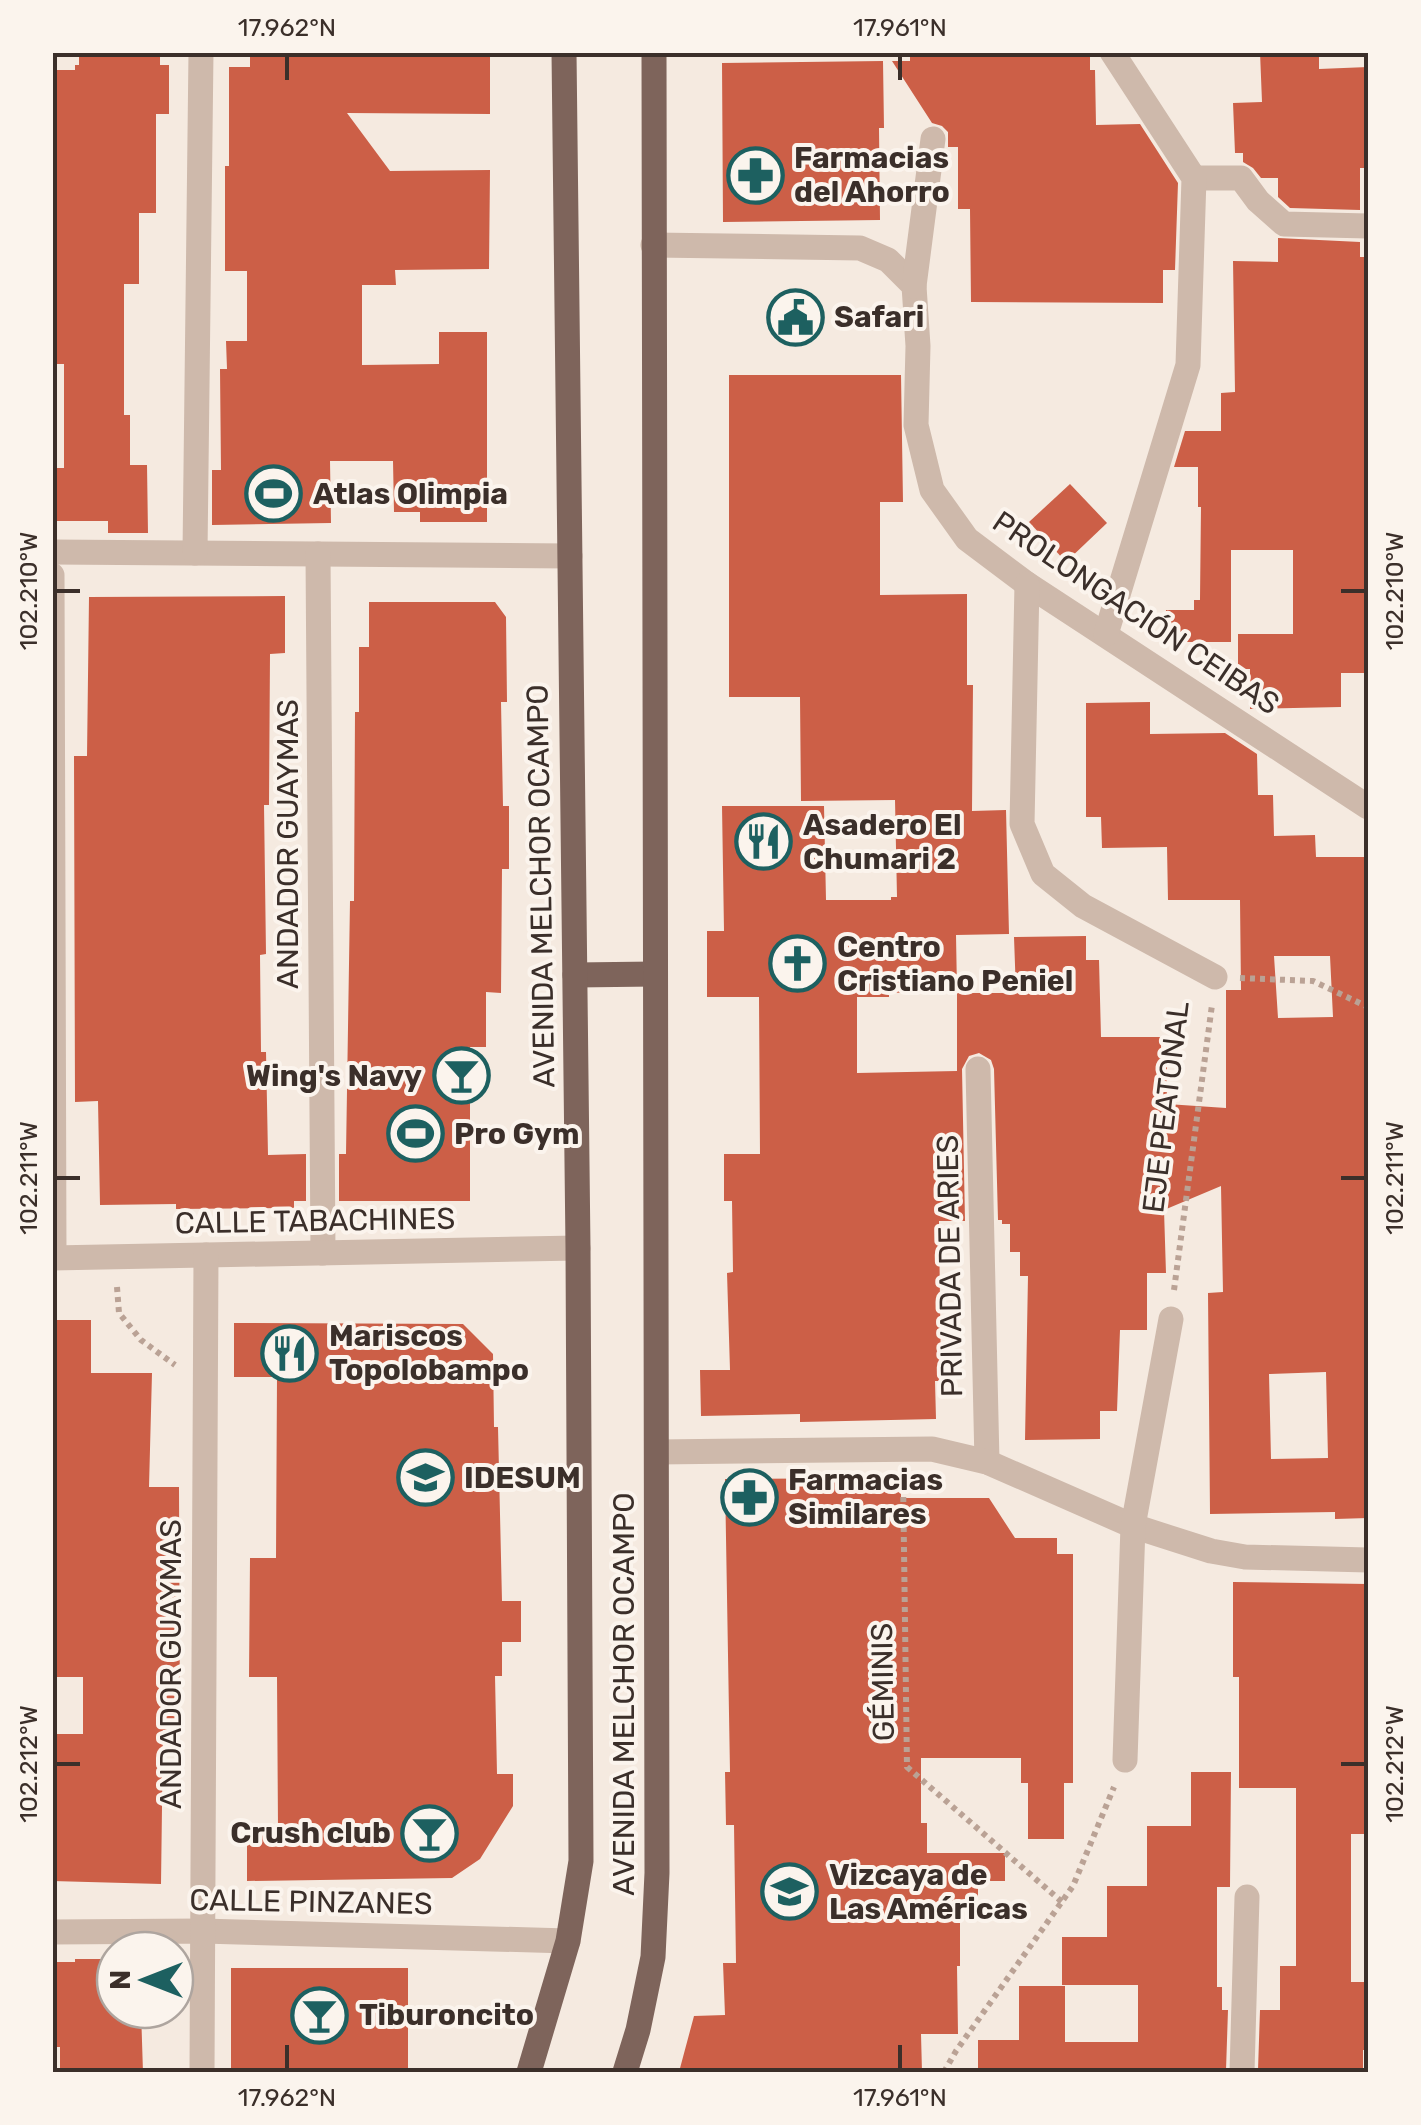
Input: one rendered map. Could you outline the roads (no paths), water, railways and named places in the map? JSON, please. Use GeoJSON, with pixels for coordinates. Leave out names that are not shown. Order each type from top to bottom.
{"type":"FeatureCollection","features":[{"type":"Feature","properties":{"kind":"main road","name":"AVENIDA MELCHOR OCAMPO"},"geometry":{"type":"LineString","coordinates":[[530,2072],[568,1941],[581,1861],[564,52]]}},
{"type":"Feature","properties":{"kind":"main road","name":"AVENIDA MELCHOR OCAMPO"},"geometry":{"type":"LineString","coordinates":[[625,2072],[654,1956],[654,52]]}},
{"type":"Feature","properties":{"kind":"main road"},"geometry":{"type":"LineString","coordinates":[[575,975],[655,974]]}},
{"type":"Feature","properties":{"kind":"street"},"geometry":{"type":"LineString","coordinates":[[194,553],[201,52]]}},
{"type":"Feature","properties":{"kind":"street"},"geometry":{"type":"LineString","coordinates":[[1106,634],[1188,365],[1194,178],[1112,52]]}},
{"type":"Feature","properties":{"kind":"street","name":"PROLONGACIÓN CEIBAS"},"geometry":{"type":"LineString","coordinates":[[933,140],[914,286],[918,346],[916,425],[932,490],[966,539],[1026,584],[1368,807]]}},
{"type":"Feature","properties":{"kind":"street"},"geometry":{"type":"LineString","coordinates":[[1194,178],[1241,178],[1258,201],[1284,224],[1368,226]]}},
{"type":"Feature","properties":{"kind":"street"},"geometry":{"type":"LineString","coordinates":[[654,245],[860,248],[888,260],[914,286]]}},
{"type":"Feature","properties":{"kind":"street"},"geometry":{"type":"LineString","coordinates":[[52,552],[570,556]]}},
{"type":"Feature","properties":{"kind":"street","name":"ANDADOR GUAYMAS"},"geometry":{"type":"LineString","coordinates":[[318,554],[323,1253]]}},
{"type":"Feature","properties":{"kind":"street"},"geometry":{"type":"LineString","coordinates":[[52,575],[53,1258]]}},
{"type":"Feature","properties":{"kind":"street","name":"EJE PEATONAL"},"geometry":{"type":"LineString","coordinates":[[1026,584],[1022,824],[1042,874],[1083,906],[1215,977]]}},
{"type":"Feature","properties":{"kind":"street","name":"PRIVADA DE ARIES"},"geometry":{"type":"LineString","coordinates":[[978,1069],[987,1462]]}},
{"type":"Feature","properties":{"kind":"street","name":"CALLE TABACHINES"},"geometry":{"type":"LineString","coordinates":[[53,1258],[578,1248]]}},
{"type":"Feature","properties":{"kind":"street","name":"ANDADOR GUAYMAS"},"geometry":{"type":"LineString","coordinates":[[202,2072],[206,1255]]}},
{"type":"Feature","properties":{"kind":"street"},"geometry":{"type":"LineString","coordinates":[[1125,1760],[1132,1526],[1170,1319]]}},
{"type":"Feature","properties":{"kind":"street"},"geometry":{"type":"LineString","coordinates":[[657,1452],[932,1449],[987,1462],[1132,1526],[1211,1551],[1245,1557],[1368,1560]]}},
{"type":"Feature","properties":{"kind":"street"},"geometry":{"type":"LineString","coordinates":[[1242,2072],[1246,1897]]}},
{"type":"Feature","properties":{"kind":"street","name":"CALLE PINZANES"},"geometry":{"type":"LineString","coordinates":[[52,1932],[202,1931],[568,1941]]}},
{"type":"Feature","properties":{"kind":"place","name":"Farmacias del Ahorro"},"geometry":{"type":"Point","coordinates":[755,175]}},
{"type":"Feature","properties":{"kind":"place","name":"Safari"},"geometry":{"type":"Point","coordinates":[795,317]}},
{"type":"Feature","properties":{"kind":"place","name":"Atlas Olimpia"},"geometry":{"type":"Point","coordinates":[274,494]}},
{"type":"Feature","properties":{"kind":"place","name":"Asadero El Chumari 2"},"geometry":{"type":"Point","coordinates":[764,842]}},
{"type":"Feature","properties":{"kind":"place","name":"Centro Cristiano Peniel"},"geometry":{"type":"Point","coordinates":[798,964]}},
{"type":"Feature","properties":{"kind":"place","name":"Wing's Navy"},"geometry":{"type":"Point","coordinates":[461,1076]}},
{"type":"Feature","properties":{"kind":"place","name":"Pro Gym"},"geometry":{"type":"Point","coordinates":[415,1134]}},
{"type":"Feature","properties":{"kind":"place","name":"Mariscos Topolobampo"},"geometry":{"type":"Point","coordinates":[290,1353]}},
{"type":"Feature","properties":{"kind":"place","name":"IDESUM"},"geometry":{"type":"Point","coordinates":[425,1478]}},
{"type":"Feature","properties":{"kind":"place","name":"Farmacias Similares"},"geometry":{"type":"Point","coordinates":[749,1497]}},
{"type":"Feature","properties":{"kind":"place","name":"Crush club"},"geometry":{"type":"Point","coordinates":[430,1833]}},
{"type":"Feature","properties":{"kind":"place","name":"Vizcaya de Las Américas"},"geometry":{"type":"Point","coordinates":[790,1892]}},
{"type":"Feature","properties":{"kind":"place","name":"Tiburoncito"},"geometry":{"type":"Point","coordinates":[320,2015]}}]}
